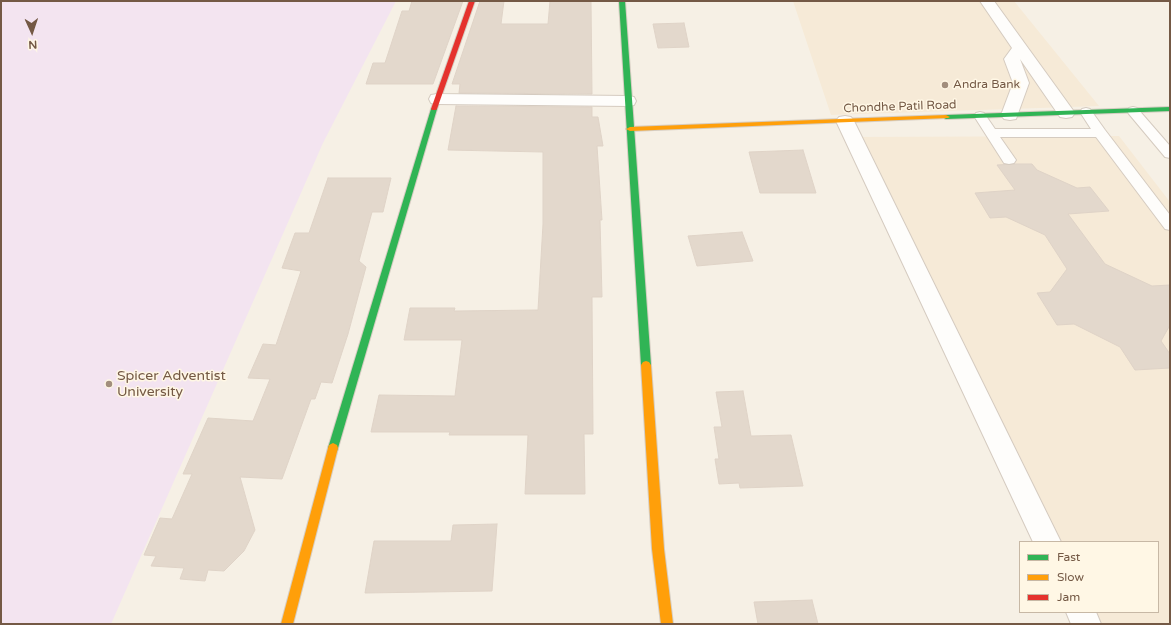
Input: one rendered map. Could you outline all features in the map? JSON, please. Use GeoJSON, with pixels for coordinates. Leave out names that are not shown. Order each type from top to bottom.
{"type":"FeatureCollection","features":[{"type":"Feature","properties":{"kind":"street"},"geometry":{"type":"LineString","coordinates":[[287,624],[329,462],[437,99],[472,1]]}},
{"type":"Feature","properties":{"kind":"street"},"geometry":{"type":"LineString","coordinates":[[622,1],[658,541],[667,624]]}},
{"type":"Feature","properties":{"kind":"street"},"geometry":{"type":"LineString","coordinates":[[987,1],[1066,113]]}},
{"type":"Feature","properties":{"kind":"street"},"geometry":{"type":"LineString","coordinates":[[1010,115],[1021,83],[1012,59],[1020,48]]}},
{"type":"Feature","properties":{"kind":"street"},"geometry":{"type":"LineString","coordinates":[[437,99],[628,101]]}},
{"type":"Feature","properties":{"kind":"street","name":"Chondhe Patil Road"},"geometry":{"type":"LineString","coordinates":[[630,129],[1170,110]]}},
{"type":"Feature","properties":{"kind":"street"},"geometry":{"type":"LineString","coordinates":[[845,121],[1047,541]]}},
{"type":"Feature","properties":{"kind":"street"},"geometry":{"type":"LineString","coordinates":[[1080,613],[1086,624]]}},
{"type":"Feature","properties":{"kind":"lane"},"geometry":{"type":"LineString","coordinates":[[1134,111],[1170,154]]}},
{"type":"Feature","properties":{"kind":"lane"},"geometry":{"type":"LineString","coordinates":[[1086,112],[1100,133],[1170,225]]}},
{"type":"Feature","properties":{"kind":"lane"},"geometry":{"type":"LineString","coordinates":[[980,116],[1009,160]]}},
{"type":"Feature","properties":{"kind":"lane"},"geometry":{"type":"LineString","coordinates":[[991,133],[1100,133]]}},
{"type":"Feature","properties":{"kind":"shaded area","name":"Spicer Adventist University"},"geometry":{"type":"Polygon","coordinates":[[[1,1],[396,1],[323,143],[111,624],[1,624],[1,1]]]}},
{"type":"Feature","properties":{"kind":"shaded area"},"geometry":{"type":"Polygon","coordinates":[[[793,1],[1014,1],[1099,106],[831,115],[793,1]]]}},
{"type":"Feature","properties":{"kind":"shaded area"},"geometry":{"type":"Polygon","coordinates":[[[1119,136],[1170,202],[1170,624],[1080,624],[1075,613],[1159,613],[1159,541],[1041,541],[848,137],[1119,136]]]}},
{"type":"Feature","properties":{"kind":"building"},"geometry":{"type":"Polygon","coordinates":[[[412,1],[463,1],[433,84],[366,84],[373,63],[385,63],[402,11],[409,11],[412,1]]]}},
{"type":"Feature","properties":{"kind":"building"},"geometry":{"type":"Polygon","coordinates":[[[480,1],[504,1],[501,24],[548,24],[550,1],[591,1],[592,94],[459,93],[460,84],[452,84],[480,1]]]}},
{"type":"Feature","properties":{"kind":"building"},"geometry":{"type":"Polygon","coordinates":[[[684,23],[689,47],[658,48],[653,24],[684,23]]]}},
{"type":"Feature","properties":{"kind":"building"},"geometry":{"type":"Polygon","coordinates":[[[456,106],[592,107],[592,117],[598,117],[603,146],[597,146],[602,220],[600,220],[602,297],[592,297],[593,434],[584,434],[585,494],[525,494],[528,435],[449,435],[450,432],[371,432],[379,395],[455,396],[462,340],[404,340],[410,308],[455,308],[454,311],[538,310],[543,224],[543,152],[448,150],[456,106]]]}},
{"type":"Feature","properties":{"kind":"building"},"geometry":{"type":"Polygon","coordinates":[[[803,150],[816,193],[760,193],[749,152],[803,150]]]}},
{"type":"Feature","properties":{"kind":"building"},"geometry":{"type":"Polygon","coordinates":[[[1032,164],[1037,170],[1077,188],[1090,187],[1109,211],[1068,214],[1105,264],[1152,286],[1170,285],[1170,325],[1161,341],[1170,354],[1170,368],[1135,370],[1120,347],[1074,324],[1057,325],[1037,293],[1050,292],[1067,269],[1045,235],[1006,217],[990,218],[975,193],[1015,190],[997,165],[1032,164]]]}},
{"type":"Feature","properties":{"kind":"building"},"geometry":{"type":"Polygon","coordinates":[[[328,178],[391,178],[383,212],[372,212],[359,261],[366,267],[348,334],[332,383],[321,382],[315,399],[311,399],[282,479],[240,477],[255,530],[244,551],[224,571],[208,570],[205,581],[180,579],[184,568],[151,566],[156,556],[144,555],[160,518],[172,519],[192,474],[183,474],[208,418],[253,421],[270,379],[248,378],[263,344],[276,345],[301,271],[282,268],[295,233],[309,233],[328,178]]]}},
{"type":"Feature","properties":{"kind":"building"},"geometry":{"type":"Polygon","coordinates":[[[742,232],[753,261],[697,266],[688,236],[742,232]]]}},
{"type":"Feature","properties":{"kind":"building"},"geometry":{"type":"Polygon","coordinates":[[[743,391],[751,436],[791,435],[803,486],[740,488],[739,483],[719,484],[715,459],[719,459],[714,427],[722,427],[716,392],[743,391]]]}},
{"type":"Feature","properties":{"kind":"building"},"geometry":{"type":"Polygon","coordinates":[[[497,524],[492,591],[365,593],[374,541],[451,541],[453,525],[497,524]]]}},
{"type":"Feature","properties":{"kind":"building"},"geometry":{"type":"Polygon","coordinates":[[[812,600],[818,624],[758,624],[754,602],[812,600]]]}},
{"type":"Feature","properties":{"kind":"traffic: fast"},"geometry":{"type":"LineString","coordinates":[[622,1],[646,365]]}},
{"type":"Feature","properties":{"kind":"traffic: fast"},"geometry":{"type":"LineString","coordinates":[[333,448],[434,109]]}},
{"type":"Feature","properties":{"kind":"traffic: fast"},"geometry":{"type":"LineString","coordinates":[[946,117],[1170,109]]}},
{"type":"Feature","properties":{"kind":"traffic: slow"},"geometry":{"type":"LineString","coordinates":[[630,129],[946,117]]}},
{"type":"Feature","properties":{"kind":"traffic: slow"},"geometry":{"type":"LineString","coordinates":[[646,365],[658,549],[667,624]]}},
{"type":"Feature","properties":{"kind":"traffic: slow"},"geometry":{"type":"LineString","coordinates":[[287,624],[333,448]]}},
{"type":"Feature","properties":{"kind":"traffic: jam"},"geometry":{"type":"LineString","coordinates":[[434,109],[472,1]]}},
{"type":"Feature","properties":{"kind":"place","name":"Andra Bank"},"geometry":{"type":"Point","coordinates":[945,85]}},
{"type":"Feature","properties":{"kind":"place","name":"Spicer Adventist University"},"geometry":{"type":"Point","coordinates":[109,384]}}]}
